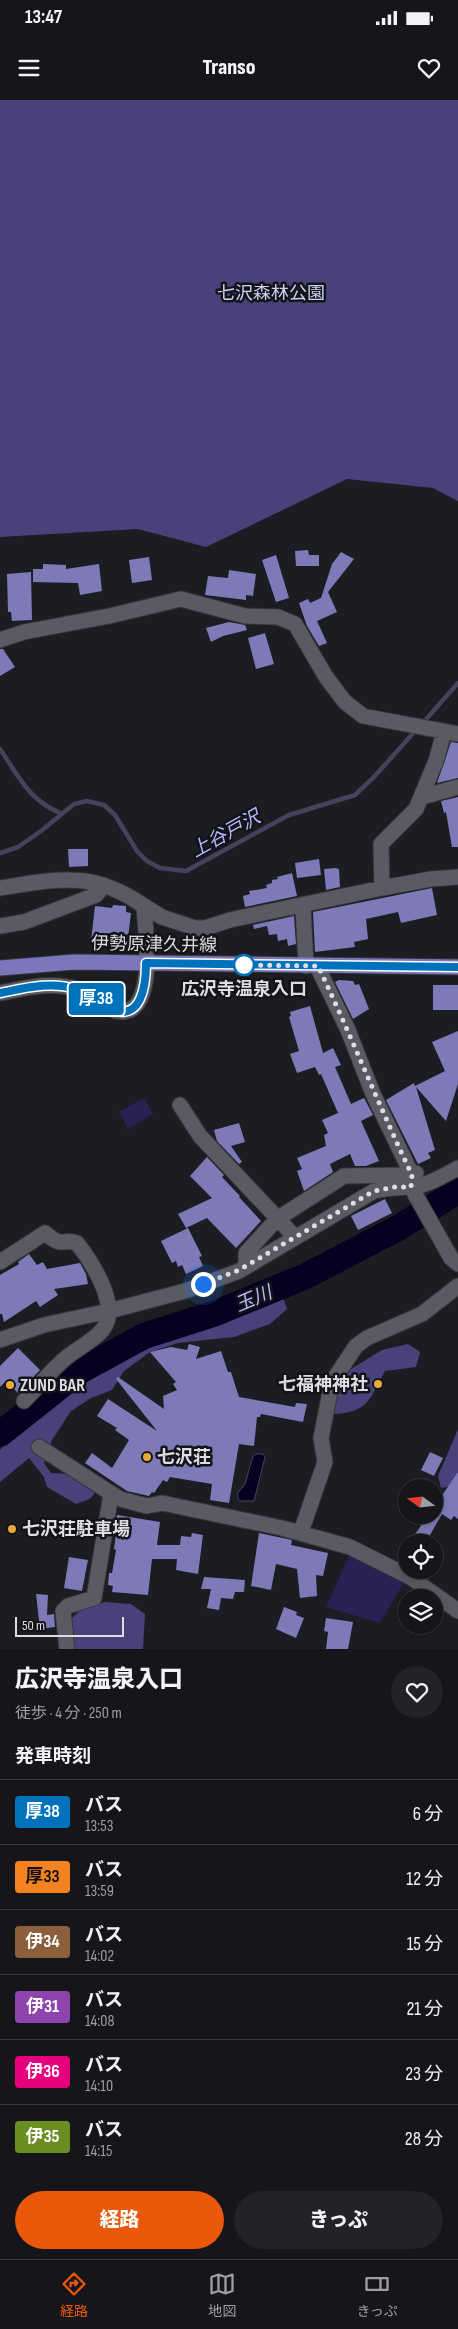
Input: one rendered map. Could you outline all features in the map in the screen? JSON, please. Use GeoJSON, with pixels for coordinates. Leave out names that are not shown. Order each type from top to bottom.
{"type":"FeatureCollection","features":[{"type":"Feature","properties":{"kind":"main road","name":"伊勢原津久井線"},"geometry":{"type":"LineString","coordinates":[[0,968],[74,962],[458,968]]}},
{"type":"Feature","properties":{"kind":"street"},"geometry":{"type":"LineString","coordinates":[[0,640],[24,632],[109,616],[181,599],[245,616],[278,617],[296,624],[326,677],[354,711],[363,716],[444,732],[442,745],[416,809],[381,844],[382,888]]}},
{"type":"Feature","properties":{"kind":"street"},"geometry":{"type":"LineString","coordinates":[[0,628],[24,632]]}},
{"type":"Feature","properties":{"kind":"street"},"geometry":{"type":"LineString","coordinates":[[422,797],[458,787]]}},
{"type":"Feature","properties":{"kind":"street"},"geometry":{"type":"LineString","coordinates":[[0,888],[62,879],[84,879],[124,891],[162,917],[195,928],[205,928],[230,920],[382,888],[430,879],[458,877]]}},
{"type":"Feature","properties":{"kind":"street"},"geometry":{"type":"LineString","coordinates":[[0,926],[24,922],[96,895],[104,885]]}},
{"type":"Feature","properties":{"kind":"street"},"geometry":{"type":"LineString","coordinates":[[0,993],[37,986],[57,985],[88,994],[109,1008],[118,1011],[127,1010],[139,1002],[143,994],[146,963],[144,906]]}},
{"type":"Feature","properties":{"kind":"street"},"geometry":{"type":"LineString","coordinates":[[303,906],[312,966],[348,1030],[373,1094],[413,1178],[419,1201],[451,1258],[458,1264]]}},
{"type":"Feature","properties":{"kind":"street"},"geometry":{"type":"LineString","coordinates":[[180,1105],[200,1136],[295,1237]]}},
{"type":"Feature","properties":{"kind":"street"},"geometry":{"type":"LineString","coordinates":[[246,1267],[246,1253],[277,1219],[344,1176],[436,1180],[458,1168]]}},
{"type":"Feature","properties":{"kind":"street"},"geometry":{"type":"LineString","coordinates":[[0,1340],[44,1325],[109,1312],[185,1291],[246,1267],[374,1191],[394,1187],[413,1178]]}},
{"type":"Feature","properties":{"kind":"street"},"geometry":{"type":"LineString","coordinates":[[0,1262],[45,1233],[56,1242],[62,1244],[72,1241],[77,1243],[99,1275],[109,1312],[105,1328],[64,1359],[24,1401]]}},
{"type":"Feature","properties":{"kind":"street"},"geometry":{"type":"LineString","coordinates":[[301,1532],[325,1462],[321,1438],[332,1382],[356,1346],[367,1338],[422,1314],[458,1286]]}},
{"type":"Feature","properties":{"kind":"street"},"geometry":{"type":"LineString","coordinates":[[39,1447],[95,1481],[111,1494],[147,1506],[162,1503],[301,1532],[350,1547],[410,1577],[458,1612]]}},
{"type":"Feature","properties":{"kind":"street"},"geometry":{"type":"LineString","coordinates":[[67,1649],[63,1611],[68,1606],[94,1598],[111,1494]]}},
{"type":"Feature","properties":{"kind":"shaded area"},"geometry":{"type":"Polygon","coordinates":[[[144,1098],[153,1114],[128,1129],[119,1112],[144,1098]]]}},
{"type":"Feature","properties":{"kind":"shaded area"},"geometry":{"type":"Polygon","coordinates":[[[263,1454],[265,1457],[254,1501],[239,1501],[237,1494],[245,1484],[253,1456],[263,1454]]]}},
{"type":"Feature","properties":{"kind":"shaded area"},"geometry":{"type":"Polygon","coordinates":[[[349,1556],[361,1558],[405,1581],[400,1589],[398,1589],[398,1593],[380,1623],[326,1607],[349,1556]]]}},
{"type":"Feature","properties":{"kind":"green space","name":"七沢森林公園"},"geometry":{"type":"Polygon","coordinates":[[[0,100],[458,100],[458,501],[433,488],[347,479],[206,547],[138,529],[0,537],[0,100]]]}},
{"type":"Feature","properties":{"kind":"green space"},"geometry":{"type":"Polygon","coordinates":[[[274,1295],[284,1300],[287,1309],[270,1324],[234,1337],[178,1343],[150,1352],[124,1371],[112,1390],[91,1398],[71,1411],[52,1440],[44,1463],[51,1473],[67,1474],[97,1490],[90,1499],[76,1504],[47,1487],[44,1477],[29,1458],[0,1482],[0,1450],[19,1429],[19,1411],[55,1381],[68,1373],[83,1377],[101,1372],[139,1345],[274,1295]]]}},
{"type":"Feature","properties":{"kind":"green space"},"geometry":{"type":"Polygon","coordinates":[[[408,1344],[420,1352],[416,1367],[385,1371],[372,1396],[362,1407],[346,1413],[335,1414],[331,1408],[338,1388],[351,1369],[382,1350],[408,1344]]]}},
{"type":"Feature","properties":{"kind":"green space"},"geometry":{"type":"Polygon","coordinates":[[[458,1429],[458,1481],[453,1486],[443,1488],[443,1479],[439,1479],[438,1476],[458,1429]]]}},
{"type":"Feature","properties":{"kind":"green space"},"geometry":{"type":"Polygon","coordinates":[[[105,1602],[131,1604],[145,1614],[143,1649],[72,1649],[68,1622],[79,1611],[105,1602]]]}},
{"type":"Feature","properties":{"kind":"building"},"geometry":{"type":"Polygon","coordinates":[[[308,550],[309,555],[319,555],[319,566],[296,566],[295,551],[308,550]]]}},
{"type":"Feature","properties":{"kind":"building"},"geometry":{"type":"Polygon","coordinates":[[[341,552],[354,559],[328,592],[337,612],[317,621],[327,643],[319,646],[307,626],[299,603],[308,599],[310,603],[321,598],[332,564],[341,552]]]}},
{"type":"Feature","properties":{"kind":"building"},"geometry":{"type":"Polygon","coordinates":[[[276,555],[289,598],[276,602],[262,560],[276,555]]]}},
{"type":"Feature","properties":{"kind":"building"},"geometry":{"type":"Polygon","coordinates":[[[149,557],[152,580],[132,583],[129,560],[149,557]]]}},
{"type":"Feature","properties":{"kind":"building"},"geometry":{"type":"Polygon","coordinates":[[[43,564],[66,565],[66,569],[99,564],[102,591],[80,595],[78,583],[33,582],[33,569],[43,569],[43,564]]]}},
{"type":"Feature","properties":{"kind":"building"},"geometry":{"type":"Polygon","coordinates":[[[229,570],[256,574],[253,596],[246,595],[246,600],[205,595],[208,576],[228,578],[229,570]]]}},
{"type":"Feature","properties":{"kind":"building"},"geometry":{"type":"Polygon","coordinates":[[[31,572],[32,620],[12,621],[11,612],[8,612],[7,574],[31,572]]]}},
{"type":"Feature","properties":{"kind":"building"},"geometry":{"type":"Polygon","coordinates":[[[229,622],[245,625],[247,630],[223,636],[211,642],[206,628],[229,622]]]}},
{"type":"Feature","properties":{"kind":"building"},"geometry":{"type":"Polygon","coordinates":[[[265,633],[274,664],[256,669],[248,638],[265,633]]]}},
{"type":"Feature","properties":{"kind":"building"},"geometry":{"type":"Polygon","coordinates":[[[0,649],[3,649],[15,667],[0,676],[0,649]]]}},
{"type":"Feature","properties":{"kind":"building"},"geometry":{"type":"Polygon","coordinates":[[[451,742],[458,743],[458,778],[437,783],[451,742]]]}},
{"type":"Feature","properties":{"kind":"building"},"geometry":{"type":"Polygon","coordinates":[[[458,797],[458,847],[452,847],[446,812],[444,813],[441,801],[458,797]]]}},
{"type":"Feature","properties":{"kind":"building"},"geometry":{"type":"Polygon","coordinates":[[[68,849],[88,849],[88,866],[69,867],[68,849]]]}},
{"type":"Feature","properties":{"kind":"building"},"geometry":{"type":"Polygon","coordinates":[[[319,859],[321,875],[297,878],[295,863],[319,859]]]}},
{"type":"Feature","properties":{"kind":"building"},"geometry":{"type":"Polygon","coordinates":[[[324,869],[339,869],[340,887],[326,890],[324,869]]]}},
{"type":"Feature","properties":{"kind":"building"},"geometry":{"type":"Polygon","coordinates":[[[292,873],[297,896],[245,907],[243,896],[250,894],[249,891],[267,888],[266,885],[272,883],[272,880],[278,879],[277,877],[292,873]]]}},
{"type":"Feature","properties":{"kind":"building"},"geometry":{"type":"Polygon","coordinates":[[[432,888],[437,915],[401,923],[398,912],[366,919],[368,939],[354,942],[355,947],[315,952],[313,912],[432,888]]]}},
{"type":"Feature","properties":{"kind":"building"},"geometry":{"type":"Polygon","coordinates":[[[113,905],[126,906],[126,912],[131,913],[127,946],[91,941],[95,906],[112,908],[113,905]]]}},
{"type":"Feature","properties":{"kind":"building"},"geometry":{"type":"Polygon","coordinates":[[[294,916],[296,944],[288,946],[287,939],[278,941],[277,934],[269,935],[267,926],[254,929],[253,925],[294,916]]]}},
{"type":"Feature","properties":{"kind":"building"},"geometry":{"type":"Polygon","coordinates":[[[339,980],[353,981],[355,985],[359,984],[369,1009],[353,1019],[335,982],[339,980]]]}},
{"type":"Feature","properties":{"kind":"building"},"geometry":{"type":"Polygon","coordinates":[[[433,985],[458,985],[458,1010],[433,1010],[433,985]]]}},
{"type":"Feature","properties":{"kind":"building"},"geometry":{"type":"Polygon","coordinates":[[[310,1006],[323,1053],[333,1048],[341,1065],[335,1067],[351,1104],[364,1098],[373,1115],[361,1121],[379,1161],[366,1166],[355,1166],[350,1154],[330,1164],[333,1172],[304,1191],[297,1171],[302,1169],[297,1158],[326,1146],[324,1135],[328,1133],[322,1120],[338,1113],[321,1074],[319,1075],[315,1067],[297,1073],[290,1054],[299,1051],[289,1017],[291,1016],[290,1012],[310,1006]]]}},
{"type":"Feature","properties":{"kind":"building"},"geometry":{"type":"Polygon","coordinates":[[[458,1031],[458,1084],[446,1121],[416,1087],[435,1150],[428,1153],[431,1158],[418,1164],[386,1100],[414,1083],[415,1086],[445,1071],[432,1042],[458,1031]]]}},
{"type":"Feature","properties":{"kind":"building"},"geometry":{"type":"Polygon","coordinates":[[[239,1123],[245,1142],[231,1146],[242,1162],[239,1164],[217,1141],[214,1130],[239,1123]]]}},
{"type":"Feature","properties":{"kind":"building"},"geometry":{"type":"Polygon","coordinates":[[[207,1157],[261,1221],[236,1248],[207,1218],[186,1228],[178,1214],[212,1198],[190,1176],[207,1157]]]}},
{"type":"Feature","properties":{"kind":"building"},"geometry":{"type":"Polygon","coordinates":[[[385,1199],[392,1213],[358,1230],[351,1216],[385,1199]]]}},
{"type":"Feature","properties":{"kind":"building"},"geometry":{"type":"Polygon","coordinates":[[[188,1228],[202,1256],[199,1257],[203,1266],[186,1274],[182,1265],[178,1267],[176,1261],[172,1263],[161,1241],[188,1228]]]}},
{"type":"Feature","properties":{"kind":"building"},"geometry":{"type":"Polygon","coordinates":[[[29,1254],[37,1265],[43,1262],[47,1269],[80,1263],[86,1274],[88,1284],[54,1289],[58,1295],[40,1307],[36,1301],[4,1322],[2,1314],[0,1314],[0,1275],[19,1264],[18,1262],[29,1254]]]}},
{"type":"Feature","properties":{"kind":"building"},"geometry":{"type":"Polygon","coordinates":[[[189,1344],[200,1347],[196,1359],[221,1351],[228,1372],[231,1372],[239,1397],[295,1407],[296,1403],[307,1404],[303,1422],[261,1414],[260,1417],[257,1417],[254,1446],[239,1444],[229,1503],[210,1500],[212,1484],[170,1477],[167,1482],[163,1480],[154,1493],[152,1492],[149,1496],[127,1491],[85,1463],[92,1453],[112,1468],[129,1440],[115,1430],[117,1428],[97,1416],[108,1399],[157,1431],[116,1379],[118,1377],[164,1409],[163,1396],[177,1390],[173,1384],[176,1382],[150,1352],[171,1347],[187,1350],[189,1344]]]}},
{"type":"Feature","properties":{"kind":"building"},"geometry":{"type":"Polygon","coordinates":[[[18,1348],[40,1370],[18,1393],[6,1381],[0,1387],[0,1366],[18,1348]]]}},
{"type":"Feature","properties":{"kind":"building"},"geometry":{"type":"Polygon","coordinates":[[[430,1452],[443,1458],[434,1476],[421,1470],[430,1452]]]}},
{"type":"Feature","properties":{"kind":"building"},"geometry":{"type":"Polygon","coordinates":[[[458,1472],[458,1519],[454,1516],[451,1520],[443,1515],[443,1494],[458,1472]]]}},
{"type":"Feature","properties":{"kind":"building"},"geometry":{"type":"Polygon","coordinates":[[[117,1515],[160,1522],[157,1545],[180,1545],[181,1536],[191,1537],[192,1533],[203,1535],[198,1574],[176,1570],[177,1559],[152,1559],[148,1595],[112,1592],[113,1586],[108,1585],[109,1573],[112,1573],[116,1550],[114,1549],[116,1534],[114,1534],[117,1515]]]}},
{"type":"Feature","properties":{"kind":"building"},"geometry":{"type":"Polygon","coordinates":[[[422,1524],[436,1524],[431,1534],[415,1534],[422,1524]]]}},
{"type":"Feature","properties":{"kind":"building"},"geometry":{"type":"Polygon","coordinates":[[[259,1533],[292,1540],[291,1545],[328,1553],[323,1576],[316,1575],[317,1596],[300,1598],[297,1569],[276,1564],[271,1590],[251,1586],[259,1533]]]}},
{"type":"Feature","properties":{"kind":"building"},"geometry":{"type":"Polygon","coordinates":[[[69,1557],[88,1560],[82,1591],[64,1588],[69,1557]]]}},
{"type":"Feature","properties":{"kind":"building"},"geometry":{"type":"Polygon","coordinates":[[[204,1577],[245,1580],[244,1592],[235,1592],[233,1599],[221,1598],[219,1610],[207,1608],[211,1589],[201,1589],[204,1577]]]}},
{"type":"Feature","properties":{"kind":"building"},"geometry":{"type":"Polygon","coordinates":[[[36,1594],[48,1595],[47,1615],[54,1614],[55,1627],[40,1629],[36,1594]]]}},
{"type":"Feature","properties":{"kind":"building"},"geometry":{"type":"Polygon","coordinates":[[[284,1607],[297,1612],[296,1615],[304,1618],[296,1638],[276,1629],[284,1607]]]}},
{"type":"Feature","properties":{"kind":"building"},"geometry":{"type":"Polygon","coordinates":[[[326,1618],[353,1622],[348,1649],[326,1649],[328,1632],[324,1631],[326,1618]]]}},
{"type":"Feature","properties":{"kind":"waterway","name":"上谷戸沢"},"geometry":{"type":"LineString","coordinates":[[421,725],[458,683]]}},
{"type":"Feature","properties":{"kind":"waterway","name":"上谷戸沢"},"geometry":{"type":"LineString","coordinates":[[0,853],[18,847],[74,804],[87,801],[104,805],[115,815],[137,851],[147,861],[160,868],[186,871],[289,815],[355,795],[374,777],[416,730]]}},
{"type":"Feature","properties":{"kind":"waterway"},"geometry":{"type":"LineString","coordinates":[[0,749],[32,794],[60,813]]}},
{"type":"Feature","properties":{"kind":"waterway","name":"玉川"},"geometry":{"type":"LineString","coordinates":[[0,1434],[78,1372],[144,1336],[216,1313],[306,1276],[398,1228],[458,1191]]}},
{"type":"Feature","properties":{"kind":"bus line","name":"厚38"},"geometry":{"type":"LineString","coordinates":[[0,993],[37,986],[57,985],[76,989],[88,994],[109,1008],[121,1011],[127,1010],[139,1002],[143,994],[146,978],[146,963],[458,967]]}},
{"type":"Feature","properties":{"kind":"place","name":"広沢寺温泉入口"},"geometry":{"type":"Point","coordinates":[244,965]}},
{"type":"Feature","properties":{"kind":"place","name":"七福神神社"},"geometry":{"type":"Point","coordinates":[378,1384]}},
{"type":"Feature","properties":{"kind":"place","name":"ZUND BAR"},"geometry":{"type":"Point","coordinates":[10,1385]}},
{"type":"Feature","properties":{"kind":"place","name":"七沢荘"},"geometry":{"type":"Point","coordinates":[147,1457]}},
{"type":"Feature","properties":{"kind":"place","name":"七沢荘駐車場"},"geometry":{"type":"Point","coordinates":[12,1529]}},
{"type":"Feature","properties":{"kind":"route"},"geometry":{"type":"LineString","coordinates":[[203,1284],[239,1270],[374,1191],[394,1187],[411,1187],[412,1175],[373,1094],[348,1030],[318,966],[244,965]]}}]}
